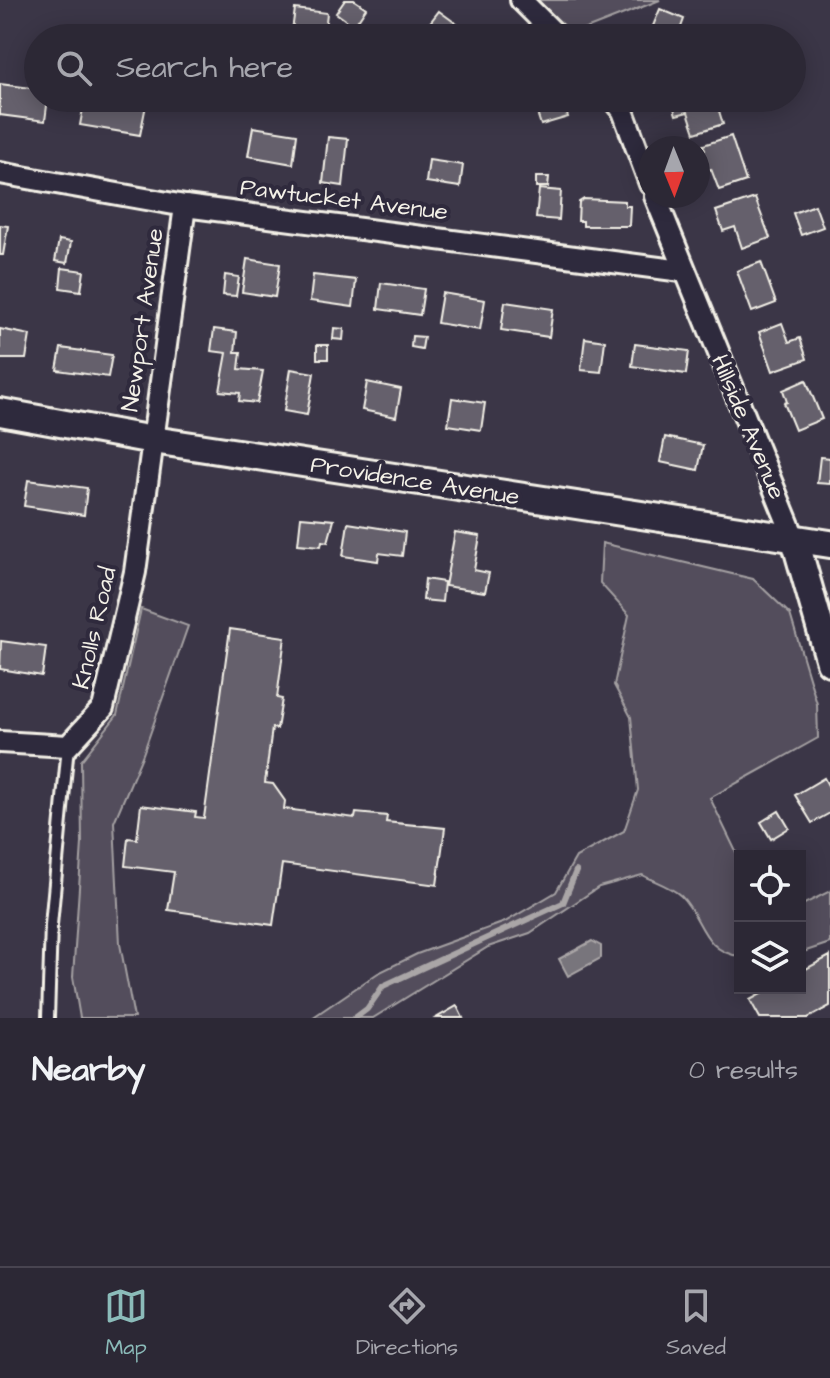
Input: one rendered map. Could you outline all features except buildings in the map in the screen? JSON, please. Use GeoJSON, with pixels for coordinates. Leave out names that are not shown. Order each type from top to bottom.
{"type":"FeatureCollection","features":[{"type":"Feature","properties":{"kind":"street"},"geometry":{"type":"LineString","coordinates":[[521,0],[545,24]]}},
{"type":"Feature","properties":{"kind":"street"},"geometry":{"type":"LineString","coordinates":[[623,112],[638,152]]}},
{"type":"Feature","properties":{"kind":"street","name":"Pawtucket Avenue"},"geometry":{"type":"LineString","coordinates":[[0,173],[185,206],[682,271]]}},
{"type":"Feature","properties":{"kind":"street","name":"Newport Avenue"},"geometry":{"type":"LineString","coordinates":[[153,440],[185,206]]}},
{"type":"Feature","properties":{"kind":"street","name":"Hillside Avenue"},"geometry":{"type":"LineString","coordinates":[[659,208],[682,271],[795,540],[830,662]]}},
{"type":"Feature","properties":{"kind":"street","name":"Providence Avenue"},"geometry":{"type":"LineString","coordinates":[[0,412],[153,440],[830,544]]}},
{"type":"Feature","properties":{"kind":"street","name":"Knolls Road"},"geometry":{"type":"LineString","coordinates":[[68,746],[103,708],[135,572],[153,440]]}},
{"type":"Feature","properties":{"kind":"street"},"geometry":{"type":"LineString","coordinates":[[0,742],[68,746]]}},
{"type":"Feature","properties":{"kind":"lane"},"geometry":{"type":"LineString","coordinates":[[48,1018],[51,925],[68,746]]}},
{"type":"Feature","properties":{"kind":"shaded area"},"geometry":{"type":"Polygon","coordinates":[[[537,0],[660,0],[599,24],[562,24],[537,0]]]}},
{"type":"Feature","properties":{"kind":"shaded area"},"geometry":{"type":"Polygon","coordinates":[[[602,543],[753,579],[790,614],[817,704],[818,738],[710,798],[735,850],[734,955],[710,941],[677,893],[642,875],[599,887],[530,933],[488,947],[373,1018],[312,1018],[378,973],[417,954],[505,922],[556,892],[576,857],[624,831],[638,790],[631,717],[614,685],[629,615],[600,583],[602,543]]]}},
{"type":"Feature","properties":{"kind":"shaded area"},"geometry":{"type":"Polygon","coordinates":[[[141,609],[188,626],[143,754],[114,822],[120,944],[134,1018],[80,1018],[73,977],[82,843],[81,761],[117,715],[141,609]]]}},
{"type":"Feature","properties":{"kind":"shaded area"},"geometry":{"type":"Polygon","coordinates":[[[830,891],[830,943],[806,951],[806,922],[806,903],[830,891]]]}},
{"type":"Feature","properties":{"kind":"shaded area"},"geometry":{"type":"Polygon","coordinates":[[[592,941],[601,946],[601,958],[568,976],[559,959],[592,941]]]}},
{"type":"Feature","properties":{"kind":"waterway"},"geometry":{"type":"LineString","coordinates":[[355,1018],[367,1009],[383,986],[563,903],[576,871]]}}]}
